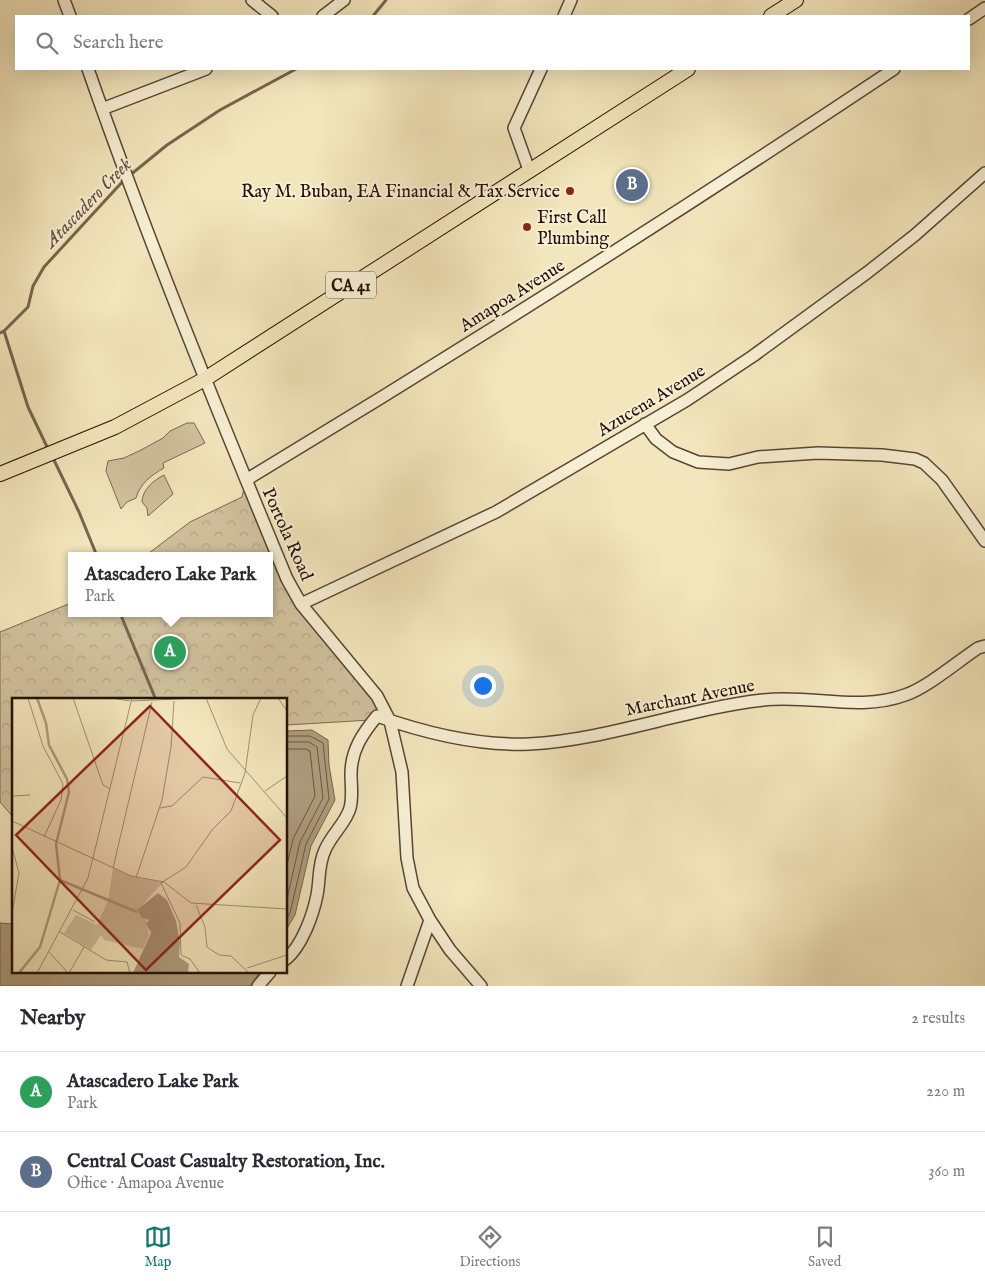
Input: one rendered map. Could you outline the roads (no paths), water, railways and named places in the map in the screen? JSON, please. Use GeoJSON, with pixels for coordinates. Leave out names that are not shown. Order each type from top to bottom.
{"type":"FeatureCollection","features":[{"type":"Feature","properties":{"kind":"main road"},"geometry":{"type":"LineString","coordinates":[[773,15],[796,0]]}},
{"type":"Feature","properties":{"kind":"main road","name":"CA 41"},"geometry":{"type":"LineString","coordinates":[[0,474],[115,427],[205,379],[686,70]]}},
{"type":"Feature","properties":{"kind":"street"},"geometry":{"type":"LineString","coordinates":[[64,0],[70,15]]}},
{"type":"Feature","properties":{"kind":"street"},"geometry":{"type":"LineString","coordinates":[[252,0],[271,15]]}},
{"type":"Feature","properties":{"kind":"street"},"geometry":{"type":"LineString","coordinates":[[324,15],[344,0]]}},
{"type":"Feature","properties":{"kind":"street"},"geometry":{"type":"LineString","coordinates":[[564,15],[571,0]]}},
{"type":"Feature","properties":{"kind":"street"},"geometry":{"type":"LineString","coordinates":[[970,18],[985,8]]}},
{"type":"Feature","properties":{"kind":"street","name":"Portola Road"},"geometry":{"type":"LineString","coordinates":[[88,70],[134,196],[205,379],[287,579],[301,604],[377,696],[390,721],[402,772],[405,844],[410,879],[416,898],[450,950],[481,986]]}},
{"type":"Feature","properties":{"kind":"street"},"geometry":{"type":"LineString","coordinates":[[102,109],[203,70]]}},
{"type":"Feature","properties":{"kind":"street"},"geometry":{"type":"LineString","coordinates":[[529,170],[514,128],[541,70]]}},
{"type":"Feature","properties":{"kind":"street","name":"Amapoa Avenue"},"geometry":{"type":"LineString","coordinates":[[246,480],[381,399],[501,323],[771,151],[892,70]]}},
{"type":"Feature","properties":{"kind":"street","name":"Azucena Avenue"},"geometry":{"type":"LineString","coordinates":[[301,604],[496,512],[687,400],[753,356],[868,272],[985,173]]}},
{"type":"Feature","properties":{"kind":"street"},"geometry":{"type":"LineString","coordinates":[[645,424],[656,439],[673,452],[698,462],[729,464],[758,457],[818,453],[882,455],[915,459],[924,463],[942,480],[985,541]]}},
{"type":"Feature","properties":{"kind":"street","name":"Marchant Avenue"},"geometry":{"type":"LineString","coordinates":[[390,721],[459,739],[505,744],[530,744],[571,739],[764,700],[827,700],[856,704],[906,695],[926,684],[978,648],[985,646]]}},
{"type":"Feature","properties":{"kind":"street"},"geometry":{"type":"LineString","coordinates":[[288,957],[294,952],[302,939],[317,896],[324,850],[348,815],[352,763],[361,736],[377,716],[390,721]]}},
{"type":"Feature","properties":{"kind":"street"},"geometry":{"type":"LineString","coordinates":[[407,986],[430,920]]}},
{"type":"Feature","properties":{"kind":"street"},"geometry":{"type":"LineString","coordinates":[[258,986],[268,974]]}},
{"type":"Feature","properties":{"kind":"water"},"geometry":{"type":"Polygon","coordinates":[[[312,730],[328,740],[329,765],[335,800],[311,846],[295,915],[288,927],[288,731],[312,730]]]}},
{"type":"Feature","properties":{"kind":"water"},"geometry":{"type":"Polygon","coordinates":[[[0,923],[12,924],[12,974],[259,974],[250,986],[0,986],[0,923]]]}},
{"type":"Feature","properties":{"kind":"waterway","name":"Atascadero Creek"},"geometry":{"type":"LineString","coordinates":[[374,15],[386,0]]}},
{"type":"Feature","properties":{"kind":"waterway","name":"Atascadero Creek"},"geometry":{"type":"LineString","coordinates":[[129,176],[167,145],[220,110],[294,70]]}},
{"type":"Feature","properties":{"kind":"waterway","name":"Atascadero Creek"},"geometry":{"type":"LineString","coordinates":[[0,333],[28,307],[33,286],[44,267],[124,180]]}},
{"type":"Feature","properties":{"kind":"waterway"},"geometry":{"type":"LineString","coordinates":[[4,331],[28,407],[49,451]]}},
{"type":"Feature","properties":{"kind":"waterway"},"geometry":{"type":"LineString","coordinates":[[52,456],[79,512],[95,552]]}},
{"type":"Feature","properties":{"kind":"waterway"},"geometry":{"type":"LineString","coordinates":[[122,617],[155,698]]}},
{"type":"Feature","properties":{"kind":"place","name":"Central Coast Casualty Restoration, Inc."},"geometry":{"type":"Point","coordinates":[632,185]}},
{"type":"Feature","properties":{"kind":"place","name":"Ray M. Buban, EA Financial & Tax Service"},"geometry":{"type":"Point","coordinates":[570,191]}},
{"type":"Feature","properties":{"kind":"place","name":"First Call Plumbing"},"geometry":{"type":"Point","coordinates":[527,227]}},
{"type":"Feature","properties":{"kind":"place","name":"Atascadero Lake Park"},"geometry":{"type":"Point","coordinates":[170,652]}}]}
